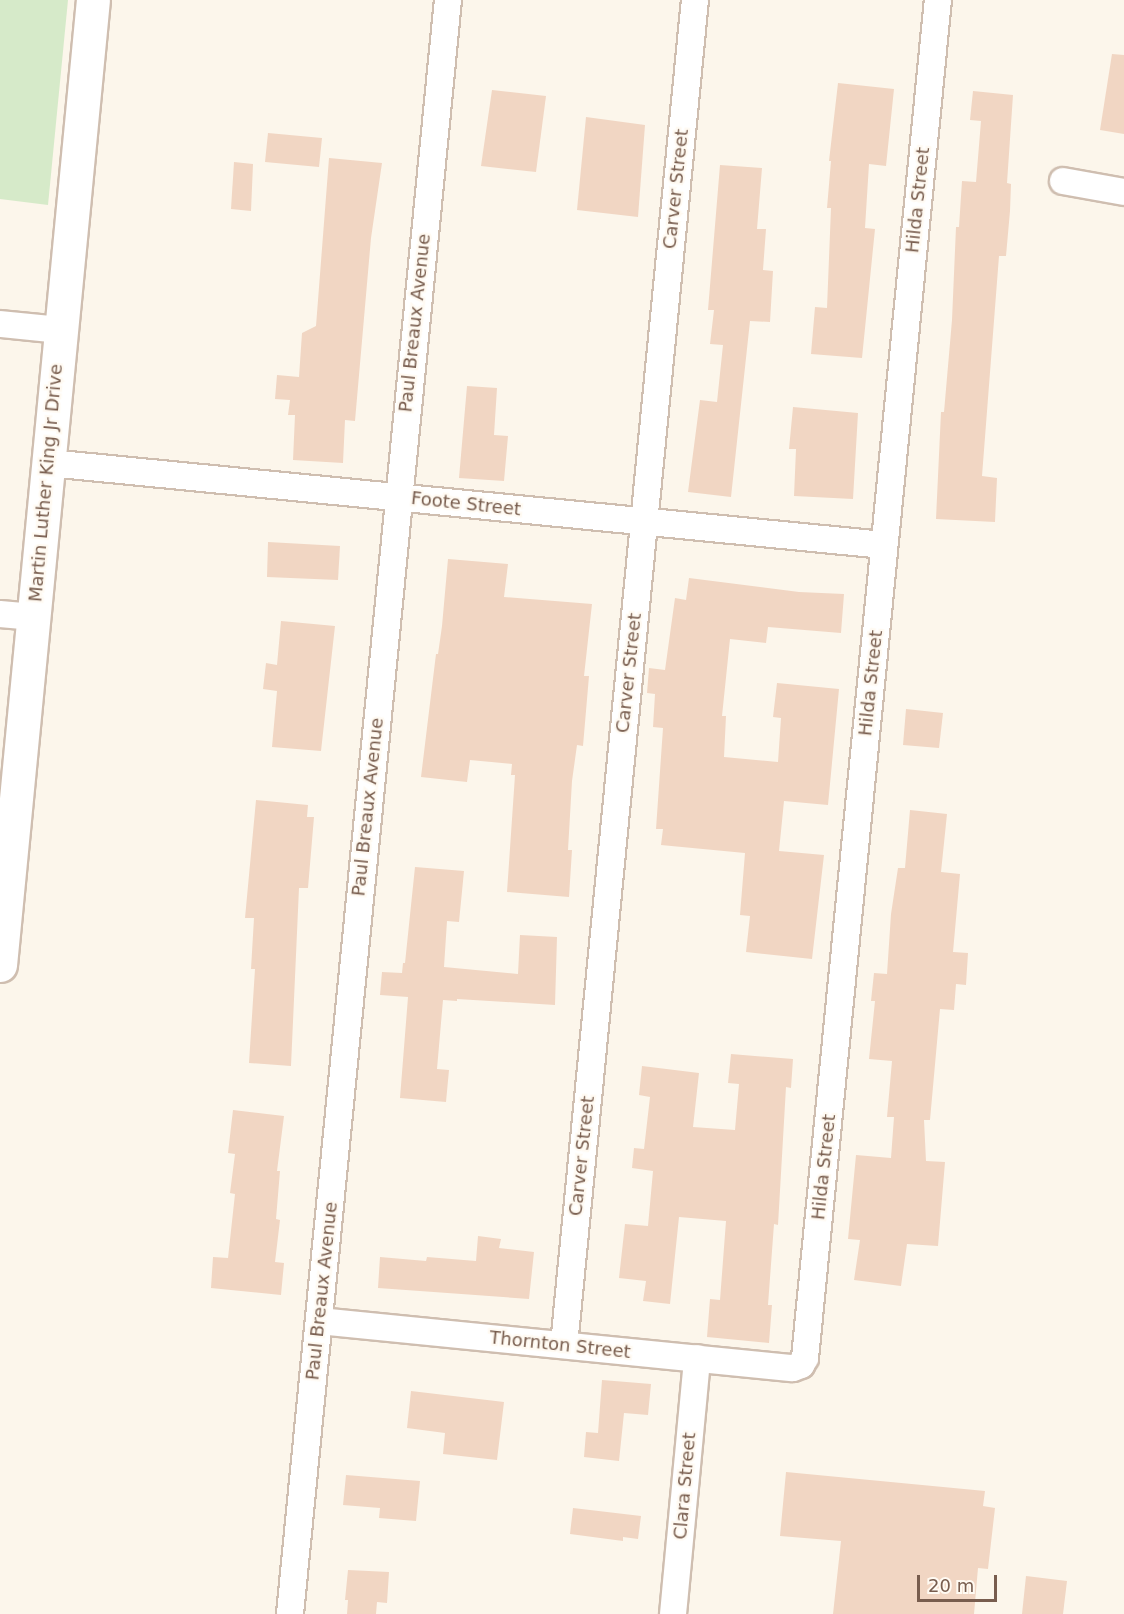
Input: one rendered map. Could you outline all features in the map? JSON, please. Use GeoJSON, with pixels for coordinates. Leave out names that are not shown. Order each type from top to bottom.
{"type":"FeatureCollection","features":[{"type":"Feature","properties":{"kind":"street","name":"Martin Luther King Jr Drive"},"geometry":{"type":"LineString","coordinates":[[0,965],[5,870],[34,617],[93,0]]}},
{"type":"Feature","properties":{"kind":"street","name":"Paul Breaux Avenue"},"geometry":{"type":"LineString","coordinates":[[290,1614],[448,0]]}},
{"type":"Feature","properties":{"kind":"street","name":"Carver Street"},"geometry":{"type":"LineString","coordinates":[[564,1345],[695,0]]}},
{"type":"Feature","properties":{"kind":"street","name":"Hilda Street"},"geometry":{"type":"LineString","coordinates":[[801,1365],[806,1358],[938,0]]}},
{"type":"Feature","properties":{"kind":"street"},"geometry":{"type":"LineString","coordinates":[[1063,181],[1124,192]]}},
{"type":"Feature","properties":{"kind":"street"},"geometry":{"type":"LineString","coordinates":[[0,324],[60,330]]}},
{"type":"Feature","properties":{"kind":"street","name":"Foote Street"},"geometry":{"type":"LineString","coordinates":[[49,463],[884,545]]}},
{"type":"Feature","properties":{"kind":"street"},"geometry":{"type":"LineString","coordinates":[[0,614],[34,617]]}},
{"type":"Feature","properties":{"kind":"street","name":"Thornton Street"},"geometry":{"type":"LineString","coordinates":[[319,1321],[793,1368],[801,1365]]}},
{"type":"Feature","properties":{"kind":"street","name":"Clara Street"},"geometry":{"type":"LineString","coordinates":[[673,1614],[697,1358]]}},
{"type":"Feature","properties":{"kind":"green space"},"geometry":{"type":"Polygon","coordinates":[[[0,0],[68,0],[48,205],[0,199],[0,0]]]}},
{"type":"Feature","properties":{"kind":"building"},"geometry":{"type":"Polygon","coordinates":[[[1112,54],[1124,55],[1124,134],[1100,130],[1112,54]]]}},
{"type":"Feature","properties":{"kind":"building"},"geometry":{"type":"Polygon","coordinates":[[[838,83],[894,89],[886,166],[869,164],[865,228],[875,229],[862,358],[811,354],[815,307],[827,308],[831,208],[827,208],[831,161],[829,161],[838,83]]]}},
{"type":"Feature","properties":{"kind":"building"},"geometry":{"type":"Polygon","coordinates":[[[492,90],[546,96],[536,172],[481,166],[492,90]]]}},
{"type":"Feature","properties":{"kind":"building"},"geometry":{"type":"Polygon","coordinates":[[[973,91],[1013,95],[1007,183],[1011,184],[1010,211],[1006,256],[999,256],[982,476],[997,478],[995,522],[936,519],[941,412],[944,412],[952,320],[956,227],[959,227],[962,181],[976,182],[981,121],[970,120],[973,91]]]}},
{"type":"Feature","properties":{"kind":"building"},"geometry":{"type":"Polygon","coordinates":[[[586,117],[645,125],[638,217],[577,210],[586,117]]]}},
{"type":"Feature","properties":{"kind":"building"},"geometry":{"type":"Polygon","coordinates":[[[268,133],[322,138],[319,167],[265,162],[268,133]]]}},
{"type":"Feature","properties":{"kind":"building"},"geometry":{"type":"Polygon","coordinates":[[[329,158],[382,163],[371,238],[355,421],[345,420],[343,463],[293,460],[295,415],[288,415],[290,400],[275,399],[277,375],[299,377],[302,333],[316,326],[329,158]]]}},
{"type":"Feature","properties":{"kind":"building"},"geometry":{"type":"Polygon","coordinates":[[[234,162],[253,164],[251,211],[231,209],[234,162]]]}},
{"type":"Feature","properties":{"kind":"building"},"geometry":{"type":"Polygon","coordinates":[[[720,165],[762,168],[757,229],[766,229],[763,270],[773,271],[770,322],[750,321],[731,497],[688,492],[700,400],[717,402],[723,345],[710,344],[714,310],[708,310],[720,165]]]}},
{"type":"Feature","properties":{"kind":"building"},"geometry":{"type":"Polygon","coordinates":[[[467,386],[497,388],[494,435],[508,436],[504,481],[459,478],[467,386]]]}},
{"type":"Feature","properties":{"kind":"building"},"geometry":{"type":"Polygon","coordinates":[[[793,407],[858,413],[853,499],[794,496],[796,449],[789,449],[793,407]]]}},
{"type":"Feature","properties":{"kind":"building"},"geometry":{"type":"Polygon","coordinates":[[[268,542],[340,546],[338,580],[267,577],[268,542]]]}},
{"type":"Feature","properties":{"kind":"building"},"geometry":{"type":"Polygon","coordinates":[[[448,559],[508,564],[504,597],[592,604],[584,676],[589,676],[583,746],[577,745],[572,781],[568,850],[572,850],[569,897],[507,892],[515,775],[511,775],[512,764],[470,760],[467,782],[421,777],[436,654],[438,654],[442,626],[448,559]]]}},
{"type":"Feature","properties":{"kind":"building"},"geometry":{"type":"Polygon","coordinates":[[[689,578],[799,592],[844,594],[841,633],[768,627],[766,643],[730,639],[722,716],[726,716],[724,757],[778,762],[781,718],[773,717],[777,683],[839,689],[828,805],[784,801],[779,851],[824,855],[812,959],[746,952],[750,916],[740,915],[745,853],[661,845],[663,829],[656,829],[663,728],[653,727],[655,694],[647,693],[649,668],[665,670],[675,598],[686,600],[689,578]]]}},
{"type":"Feature","properties":{"kind":"building"},"geometry":{"type":"Polygon","coordinates":[[[281,621],[335,626],[321,751],[272,747],[277,691],[263,689],[266,663],[277,665],[281,621]]]}},
{"type":"Feature","properties":{"kind":"building"},"geometry":{"type":"Polygon","coordinates":[[[906,709],[943,713],[939,748],[903,745],[906,709]]]}},
{"type":"Feature","properties":{"kind":"building"},"geometry":{"type":"Polygon","coordinates":[[[256,800],[308,805],[307,817],[314,817],[308,888],[299,888],[291,1066],[249,1063],[255,969],[251,969],[254,918],[245,918],[256,800]]]}},
{"type":"Feature","properties":{"kind":"building"},"geometry":{"type":"Polygon","coordinates":[[[910,810],[947,814],[941,872],[960,874],[953,952],[968,953],[966,985],[956,984],[954,1010],[940,1009],[930,1120],[924,1120],[926,1161],[945,1162],[938,1246],[907,1244],[901,1286],[854,1280],[860,1240],[848,1239],[856,1155],[891,1158],[894,1117],[887,1117],[892,1061],[869,1059],[875,1001],[871,1001],[874,973],[887,974],[891,914],[898,868],[905,868],[910,810]]]}},
{"type":"Feature","properties":{"kind":"building"},"geometry":{"type":"Polygon","coordinates":[[[415,867],[464,871],[459,922],[447,921],[444,967],[518,974],[520,935],[557,937],[555,1005],[443,1000],[437,1069],[449,1070],[446,1102],[400,1098],[408,997],[380,995],[382,972],[402,973],[403,963],[405,963],[415,867]]]}},
{"type":"Feature","properties":{"kind":"building"},"geometry":{"type":"Polygon","coordinates":[[[731,1054],[793,1059],[791,1088],[786,1087],[778,1225],[774,1224],[768,1305],[772,1305],[769,1343],[707,1337],[710,1299],[720,1300],[726,1221],[679,1217],[670,1304],[643,1301],[646,1281],[619,1278],[625,1224],[648,1226],[653,1171],[632,1168],[634,1148],[644,1149],[650,1097],[639,1095],[642,1066],[699,1073],[693,1127],[735,1130],[739,1084],[728,1083],[731,1054]]]}},
{"type":"Feature","properties":{"kind":"building"},"geometry":{"type":"Polygon","coordinates":[[[233,1110],[284,1116],[277,1171],[280,1171],[276,1219],[280,1220],[275,1262],[284,1263],[281,1295],[211,1288],[213,1257],[228,1258],[235,1194],[230,1193],[235,1154],[228,1153],[233,1110]]]}},
{"type":"Feature","properties":{"kind":"building"},"geometry":{"type":"Polygon","coordinates":[[[478,1236],[501,1239],[499,1248],[534,1252],[529,1299],[378,1288],[380,1257],[426,1261],[427,1257],[476,1261],[478,1236]]]}},
{"type":"Feature","properties":{"kind":"building"},"geometry":{"type":"Polygon","coordinates":[[[602,1380],[651,1384],[648,1415],[624,1413],[619,1461],[584,1457],[586,1432],[598,1433],[602,1380]]]}},
{"type":"Feature","properties":{"kind":"building"},"geometry":{"type":"Polygon","coordinates":[[[411,1391],[504,1402],[497,1460],[443,1454],[445,1433],[407,1428],[411,1391]]]}},
{"type":"Feature","properties":{"kind":"building"},"geometry":{"type":"Polygon","coordinates":[[[786,1472],[985,1491],[983,1506],[995,1508],[988,1569],[978,1568],[974,1614],[833,1614],[841,1541],[780,1536],[786,1472]]]}},
{"type":"Feature","properties":{"kind":"building"},"geometry":{"type":"Polygon","coordinates":[[[346,1475],[420,1481],[416,1521],[379,1518],[380,1508],[343,1505],[346,1475]]]}},
{"type":"Feature","properties":{"kind":"building"},"geometry":{"type":"Polygon","coordinates":[[[573,1508],[641,1516],[638,1539],[623,1537],[623,1541],[570,1534],[573,1508]]]}},
{"type":"Feature","properties":{"kind":"building"},"geometry":{"type":"Polygon","coordinates":[[[348,1570],[389,1572],[387,1603],[377,1602],[376,1614],[347,1614],[348,1600],[345,1600],[348,1570]]]}},
{"type":"Feature","properties":{"kind":"building"},"geometry":{"type":"Polygon","coordinates":[[[1026,1576],[1067,1581],[1063,1614],[1022,1614],[1026,1576]]]}}]}
